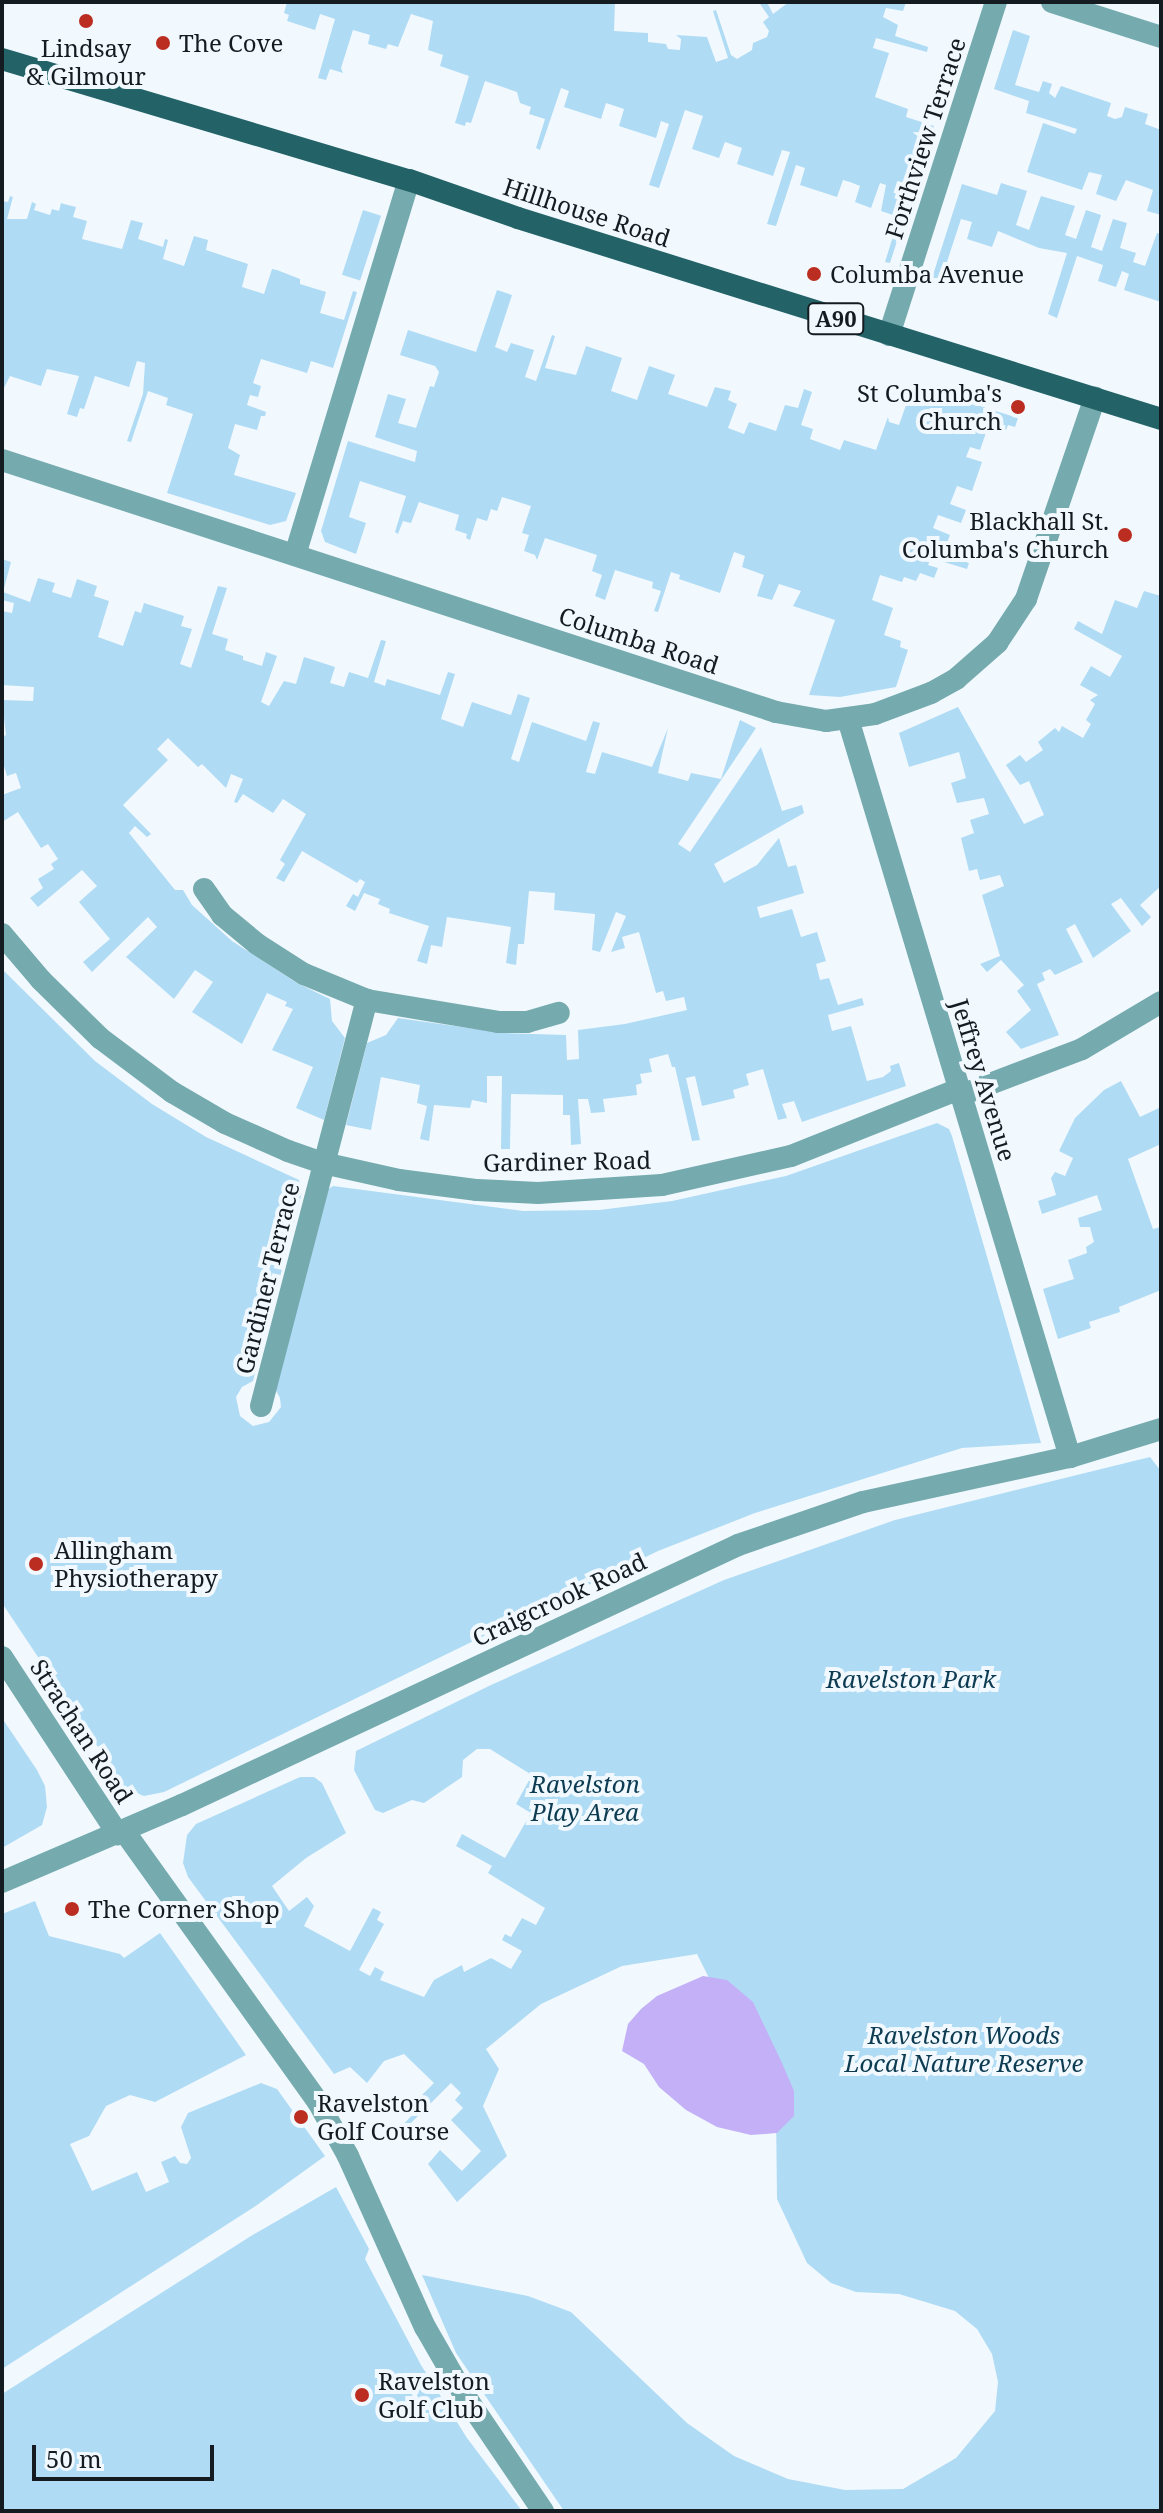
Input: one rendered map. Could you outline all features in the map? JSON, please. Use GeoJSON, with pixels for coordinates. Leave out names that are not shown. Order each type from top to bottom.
{"type":"FeatureCollection","features":[{"type":"Feature","properties":{"kind":"main road","name":"Hillhouse Road"},"geometry":{"type":"LineString","coordinates":[[2,59],[409,180],[1158,418]]}},
{"type":"Feature","properties":{"kind":"street","name":"Forthview Terrace"},"geometry":{"type":"LineString","coordinates":[[889,335],[996,2]]}},
{"type":"Feature","properties":{"kind":"street"},"geometry":{"type":"LineString","coordinates":[[1052,2],[1161,37]]}},
{"type":"Feature","properties":{"kind":"street"},"geometry":{"type":"LineString","coordinates":[[295,555],[409,180]]}},
{"type":"Feature","properties":{"kind":"street","name":"Columba Road"},"geometry":{"type":"LineString","coordinates":[[2,460],[776,712],[805,719],[848,719],[903,705],[931,693],[956,679],[997,643],[1026,599],[1095,398]]}},
{"type":"Feature","properties":{"kind":"street","name":"Jeffrey Avenue"},"geometry":{"type":"LineString","coordinates":[[848,719],[1070,1457]]}},
{"type":"Feature","properties":{"kind":"street"},"geometry":{"type":"LineString","coordinates":[[204,889],[222,915],[257,944],[319,981],[367,1000],[498,1022],[527,1022],[559,1013]]}},
{"type":"Feature","properties":{"kind":"street","name":"Gardiner Road"},"geometry":{"type":"LineString","coordinates":[[2,934],[70,1010],[147,1074],[225,1123],[323,1163],[399,1180],[477,1190],[585,1192],[662,1185],[791,1156],[1074,1053],[1161,1002]]}},
{"type":"Feature","properties":{"kind":"street","name":"Gardiner Terrace"},"geometry":{"type":"LineString","coordinates":[[261,1406],[367,1000]]}},
{"type":"Feature","properties":{"kind":"street","name":"Craigcrook Road"},"geometry":{"type":"LineString","coordinates":[[2,1882],[121,1832],[738,1545],[876,1499],[1070,1457],[1161,1429]]}},
{"type":"Feature","properties":{"kind":"street","name":"Strachan Road"},"geometry":{"type":"LineString","coordinates":[[2,1657],[121,1832],[323,2111],[348,2156],[425,2327],[463,2393],[543,2511]]}},
{"type":"Feature","properties":{"kind":"green space"},"geometry":{"type":"Polygon","coordinates":[[[287,2],[615,2],[614,31],[648,33],[648,42],[666,44],[668,49],[680,50],[681,39],[676,35],[707,37],[716,62],[728,58],[713,11],[716,10],[731,55],[737,59],[752,50],[753,43],[767,37],[769,31],[763,22],[769,17],[760,4],[763,2],[767,2],[773,14],[789,2],[906,2],[903,11],[886,8],[883,17],[898,25],[895,36],[928,47],[927,52],[876,38],[873,48],[889,53],[875,97],[908,109],[906,117],[934,126],[890,263],[885,262],[899,217],[881,211],[886,185],[880,183],[871,208],[855,202],[860,186],[850,182],[843,180],[837,197],[800,185],[805,168],[796,165],[776,226],[767,224],[790,152],[782,150],[773,176],[737,164],[742,148],[725,142],[719,158],[692,149],[703,116],[685,110],[659,188],[649,185],[669,124],[661,121],[656,138],[619,126],[624,109],[606,103],[601,119],[564,107],[569,91],[561,88],[540,150],[536,148],[545,119],[529,114],[531,107],[520,103],[517,92],[485,81],[471,123],[466,122],[465,126],[455,123],[469,76],[440,66],[443,55],[428,50],[433,21],[411,14],[398,47],[388,44],[386,49],[368,44],[370,35],[353,30],[341,68],[343,73],[330,69],[326,80],[318,78],[335,19],[320,14],[315,30],[287,21],[289,15],[284,13],[287,2]]]}},
{"type":"Feature","properties":{"kind":"green space"},"geometry":{"type":"Polygon","coordinates":[[[1013,30],[1030,36],[1015,85],[1039,92],[1043,81],[1052,84],[1049,93],[1055,98],[1061,86],[1111,103],[1107,116],[1115,119],[1122,117],[1125,107],[1148,114],[1145,124],[1161,130],[1161,215],[1147,211],[1153,190],[1126,180],[1116,201],[1096,194],[1102,175],[1089,172],[1082,190],[1027,172],[1043,123],[1075,134],[1077,129],[1026,113],[1029,101],[994,89],[1013,30]]]}},
{"type":"Feature","properties":{"kind":"green space"},"geometry":{"type":"Polygon","coordinates":[[[1001,183],[1027,191],[1016,225],[1029,230],[1041,196],[1075,206],[1065,235],[1076,239],[1086,210],[1101,215],[1091,247],[1102,251],[1113,219],[1127,223],[1120,248],[1136,253],[1133,262],[1145,266],[1157,233],[1161,234],[1161,302],[1124,290],[1129,274],[1122,271],[1116,287],[1098,281],[1103,265],[1077,256],[1057,318],[1048,314],[1067,253],[1039,248],[998,231],[992,247],[967,239],[972,222],[961,219],[941,280],[932,278],[962,184],[997,195],[1001,183]]]}},
{"type":"Feature","properties":{"kind":"green space"},"geometry":{"type":"Polygon","coordinates":[[[10,196],[13,197],[7,219],[27,219],[32,202],[36,204],[34,210],[50,215],[52,209],[59,211],[61,203],[76,207],[73,217],[87,221],[82,239],[122,249],[131,220],[143,223],[138,239],[163,247],[165,239],[168,240],[163,259],[184,266],[194,236],[208,240],[206,250],[248,264],[242,287],[264,294],[272,269],[277,270],[300,279],[300,284],[326,292],[320,313],[344,320],[353,291],[357,292],[333,368],[311,361],[307,373],[261,359],[253,383],[261,386],[258,397],[250,395],[247,405],[266,412],[265,416],[261,416],[257,430],[235,424],[228,448],[240,455],[234,475],[296,493],[286,521],[270,525],[167,493],[193,414],[166,405],[168,398],[148,391],[131,442],[127,441],[143,394],[145,363],[137,361],[129,387],[95,376],[84,409],[80,408],[77,417],[67,414],[79,376],[47,369],[41,386],[10,376],[2,392],[2,201],[8,202],[10,196]]]}},
{"type":"Feature","properties":{"kind":"green space"},"geometry":{"type":"Polygon","coordinates":[[[363,210],[381,216],[360,281],[342,275],[363,210]]]}},
{"type":"Feature","properties":{"kind":"green space"},"geometry":{"type":"Polygon","coordinates":[[[497,290],[512,295],[495,347],[507,352],[511,343],[534,350],[525,377],[536,381],[552,335],[555,336],[545,368],[576,375],[586,346],[622,358],[611,391],[637,400],[649,366],[675,375],[668,394],[707,407],[715,387],[731,391],[728,400],[737,404],[728,428],[744,434],[749,422],[776,431],[785,405],[798,408],[804,389],[812,392],[801,425],[813,429],[810,439],[840,450],[844,440],[876,450],[888,417],[889,422],[899,425],[913,385],[1018,418],[1015,427],[1008,425],[1006,430],[989,424],[980,450],[970,447],[966,457],[982,462],[972,491],[957,486],[950,504],[966,510],[961,523],[938,515],[933,528],[950,535],[945,548],[965,555],[963,561],[969,563],[967,569],[931,558],[928,565],[938,568],[934,578],[920,573],[916,581],[904,577],[902,582],[880,575],[872,600],[893,608],[884,635],[901,641],[900,647],[908,650],[896,687],[840,697],[809,695],[835,620],[793,606],[801,591],[779,584],[772,600],[757,596],[764,575],[742,567],[745,556],[734,552],[720,593],[679,579],[680,575],[671,572],[658,612],[654,611],[661,591],[652,588],[653,582],[615,570],[605,600],[595,596],[602,575],[592,571],[597,555],[545,538],[537,560],[535,555],[524,551],[529,535],[522,533],[531,506],[502,497],[497,511],[491,509],[487,521],[477,518],[470,540],[466,538],[467,534],[455,530],[459,515],[419,502],[411,523],[403,521],[398,534],[395,532],[406,496],[360,481],[349,517],[366,523],[356,554],[325,542],[321,531],[348,441],[415,462],[417,451],[375,437],[388,394],[406,399],[398,423],[416,428],[430,386],[434,387],[439,372],[435,366],[400,355],[408,330],[476,352],[497,290]]]}},
{"type":"Feature","properties":{"kind":"green space"},"geometry":{"type":"Polygon","coordinates":[[[2,559],[11,562],[3,592],[30,602],[38,578],[55,583],[52,592],[71,598],[77,579],[97,586],[94,596],[109,601],[98,637],[123,646],[135,611],[141,613],[144,603],[184,616],[181,626],[192,629],[180,664],[191,668],[218,586],[227,588],[212,634],[228,639],[225,650],[243,656],[243,660],[262,666],[266,652],[277,656],[261,702],[269,706],[284,681],[296,684],[304,657],[335,667],[330,683],[344,687],[349,672],[368,678],[381,640],[386,641],[374,682],[385,686],[387,679],[440,695],[448,672],[455,674],[441,719],[463,727],[472,702],[511,715],[518,694],[530,698],[511,759],[519,762],[532,722],[586,741],[593,721],[600,723],[586,772],[595,774],[602,752],[652,767],[668,728],[658,773],[688,781],[691,773],[721,779],[740,720],[756,728],[678,844],[690,852],[761,747],[782,811],[802,805],[804,813],[714,864],[724,883],[757,865],[779,838],[788,867],[796,865],[804,893],[757,907],[760,918],[792,909],[801,937],[817,932],[826,961],[816,964],[820,980],[829,978],[838,1005],[862,998],[864,1005],[828,1015],[832,1031],[851,1026],[867,1081],[883,1077],[891,1071],[890,1066],[899,1063],[906,1086],[802,1122],[794,1101],[782,1104],[787,1118],[778,1120],[763,1069],[746,1074],[749,1085],[733,1090],[735,1098],[702,1106],[695,1076],[686,1078],[700,1140],[692,1141],[675,1067],[672,1067],[668,1054],[649,1059],[652,1072],[640,1074],[642,1083],[636,1085],[637,1095],[603,1099],[605,1112],[591,1113],[588,1099],[578,1099],[581,1144],[571,1145],[570,1115],[563,1115],[563,1095],[511,1094],[510,1149],[501,1149],[502,1076],[487,1076],[487,1103],[472,1100],[470,1108],[434,1105],[429,1141],[420,1139],[427,1106],[417,1103],[420,1085],[381,1077],[371,1130],[346,1125],[367,1043],[386,1035],[398,1018],[504,1033],[566,1035],[567,1060],[579,1059],[578,1030],[625,1024],[687,1010],[684,997],[666,1001],[663,991],[656,993],[639,932],[622,937],[625,948],[611,952],[626,916],[616,912],[600,952],[592,950],[595,914],[554,910],[555,893],[529,891],[524,944],[518,944],[516,965],[506,963],[511,927],[447,917],[442,947],[431,945],[427,964],[417,961],[429,926],[389,913],[390,909],[378,904],[380,899],[364,893],[355,911],[346,906],[353,894],[358,897],[365,882],[360,879],[357,883],[302,851],[284,882],[276,878],[285,864],[280,860],[306,814],[283,799],[273,813],[243,794],[237,803],[234,802],[243,779],[231,774],[226,788],[202,764],[198,767],[168,738],[157,749],[168,760],[123,805],[151,834],[147,837],[135,826],[129,833],[175,890],[183,890],[192,905],[232,941],[297,983],[330,999],[332,1021],[345,1038],[324,1120],[296,1108],[313,1067],[272,1050],[293,1009],[285,1006],[287,1002],[267,993],[242,1044],[192,1012],[213,982],[195,970],[174,999],[126,957],[157,927],[148,917],[92,972],[83,962],[110,939],[79,902],[97,886],[82,870],[38,907],[30,898],[43,888],[38,879],[54,869],[51,864],[58,859],[48,844],[41,848],[18,812],[2,822],[2,795],[21,788],[16,773],[7,776],[2,759],[2,737],[6,735],[2,700],[33,701],[34,687],[2,685],[2,611],[12,613],[14,603],[2,600],[2,559]]]}},
{"type":"Feature","properties":{"kind":"green space"},"geometry":{"type":"Polygon","coordinates":[[[1144,591],[1161,596],[1161,886],[1140,905],[1151,917],[1142,926],[1121,898],[1111,904],[1131,931],[1093,958],[1075,924],[1066,929],[1083,962],[1055,975],[1050,969],[1042,973],[1045,980],[1037,984],[1059,1035],[1021,1049],[1006,1032],[1031,1010],[1017,991],[1024,985],[1001,960],[987,972],[980,964],[1000,956],[982,895],[1004,886],[1000,875],[980,880],[977,869],[969,871],[961,838],[974,833],[970,820],[989,814],[984,798],[957,803],[951,783],[966,778],[959,752],[909,767],[899,733],[958,707],[1024,824],[1044,815],[1029,781],[1020,785],[1006,765],[1020,755],[1026,762],[1043,750],[1038,742],[1055,728],[1059,732],[1062,726],[1083,738],[1091,724],[1086,720],[1095,704],[1090,700],[1098,695],[1080,685],[1091,666],[1110,677],[1122,656],[1074,629],[1078,621],[1102,634],[1115,600],[1137,608],[1144,591]]]}},
{"type":"Feature","properties":{"kind":"green space"},"geometry":{"type":"Polygon","coordinates":[[[2,969],[95,1061],[152,1104],[206,1137],[299,1180],[302,1192],[253,1381],[242,1387],[236,1397],[240,1416],[253,1426],[269,1422],[281,1407],[273,1385],[327,1190],[333,1186],[523,1211],[599,1210],[672,1201],[786,1176],[937,1123],[949,1129],[952,1136],[1041,1443],[962,1448],[755,1513],[658,1551],[164,1792],[144,1796],[126,1789],[2,1603],[2,969]]]}},
{"type":"Feature","properties":{"kind":"green space"},"geometry":{"type":"Polygon","coordinates":[[[1121,1081],[1140,1117],[1161,1107],[1161,1144],[1128,1159],[1153,1229],[1161,1227],[1161,1290],[1119,1307],[1120,1312],[1089,1322],[1091,1328],[1058,1339],[1043,1289],[1074,1279],[1068,1260],[1087,1253],[1086,1247],[1094,1242],[1090,1227],[1080,1227],[1078,1218],[1102,1210],[1097,1195],[1042,1214],[1038,1201],[1056,1195],[1051,1178],[1055,1172],[1065,1176],[1073,1158],[1059,1151],[1075,1118],[1104,1090],[1121,1081]]]}},
{"type":"Feature","properties":{"kind":"green space"},"geometry":{"type":"Polygon","coordinates":[[[1150,1457],[1161,1471],[1161,2511],[564,2511],[456,2353],[422,2275],[528,2296],[571,2312],[687,2423],[734,2456],[788,2479],[845,2490],[903,2489],[956,2458],[995,2411],[998,2382],[992,2354],[977,2329],[955,2311],[899,2294],[856,2292],[831,2283],[807,2263],[777,2199],[776,2112],[697,1954],[622,1966],[541,2004],[486,2049],[499,2069],[483,2106],[507,2156],[457,2202],[428,2164],[440,2150],[462,2171],[481,2151],[451,2120],[463,2108],[455,2100],[461,2093],[451,2083],[398,2136],[395,2133],[419,2108],[415,2102],[434,2083],[404,2054],[384,2061],[367,2083],[350,2067],[334,2074],[188,1877],[183,1863],[187,1835],[196,1824],[300,1777],[314,1777],[322,1783],[346,1833],[306,1858],[272,1886],[289,1911],[307,1897],[314,1906],[304,1926],[350,1951],[373,1908],[381,1912],[377,1920],[384,1924],[359,1970],[370,1976],[375,1967],[384,1972],[380,1980],[424,1997],[434,1980],[462,1965],[464,1972],[491,1958],[511,1969],[522,1951],[502,1940],[505,1934],[511,1937],[522,1918],[536,1925],[545,1908],[488,1873],[492,1866],[456,1846],[462,1834],[505,1858],[531,1813],[516,1804],[532,1775],[490,1749],[477,1749],[463,1760],[462,1777],[424,1803],[412,1800],[383,1813],[375,1810],[354,1770],[356,1751],[491,1685],[724,1580],[895,1520],[1150,1457]]]}},
{"type":"Feature","properties":{"kind":"green space"},"geometry":{"type":"Polygon","coordinates":[[[2,1718],[37,1770],[45,1786],[47,1807],[42,1825],[2,1848],[2,1718]]]}},
{"type":"Feature","properties":{"kind":"green space"},"geometry":{"type":"Polygon","coordinates":[[[35,1901],[49,1936],[120,1954],[124,1958],[160,1933],[246,2055],[155,2102],[130,2095],[106,2106],[89,2136],[70,2144],[92,2191],[137,2172],[146,2192],[169,2182],[161,2162],[175,2156],[180,2163],[187,2164],[191,2158],[181,2127],[188,2113],[261,2083],[277,2089],[325,2156],[257,2205],[2,2369],[2,1914],[35,1901]]]}},
{"type":"Feature","properties":{"kind":"green space","name":"Ravelston Golf Course"},"geometry":{"type":"Polygon","coordinates":[[[336,2187],[369,2249],[365,2259],[421,2365],[467,2438],[522,2511],[2,2511],[2,2394],[251,2236],[336,2187]]]}},
{"type":"Feature","properties":{"kind":"shaded area"},"geometry":{"type":"Polygon","coordinates":[[[703,1976],[727,1980],[753,2002],[782,2063],[794,2091],[794,2116],[777,2133],[751,2135],[717,2127],[686,2110],[659,2087],[644,2064],[622,2051],[628,2024],[641,2009],[657,1996],[703,1976]]]}},
{"type":"Feature","properties":{"kind":"place","name":"Lindsay & Gilmour"},"geometry":{"type":"Point","coordinates":[86,21]}},
{"type":"Feature","properties":{"kind":"place","name":"The Cove"},"geometry":{"type":"Point","coordinates":[163,43]}},
{"type":"Feature","properties":{"kind":"place","name":"Columba Avenue"},"geometry":{"type":"Point","coordinates":[814,274]}},
{"type":"Feature","properties":{"kind":"place","name":"St Columba's Church"},"geometry":{"type":"Point","coordinates":[1018,407]}},
{"type":"Feature","properties":{"kind":"place","name":"Blackhall St. Columba's Church"},"geometry":{"type":"Point","coordinates":[1125,535]}},
{"type":"Feature","properties":{"kind":"place","name":"Allingham Physiotherapy"},"geometry":{"type":"Point","coordinates":[36,1564]}},
{"type":"Feature","properties":{"kind":"place","name":"The Corner Shop"},"geometry":{"type":"Point","coordinates":[72,1909]}},
{"type":"Feature","properties":{"kind":"place","name":"Ravelston Golf Course"},"geometry":{"type":"Point","coordinates":[301,2117]}},
{"type":"Feature","properties":{"kind":"place","name":"Ravelston Golf Club"},"geometry":{"type":"Point","coordinates":[362,2395]}},
{"type":"Feature","properties":{"kind":"park label","name":"Ravelston Park"},"geometry":{"type":"Point","coordinates":[911,1679]}},
{"type":"Feature","properties":{"kind":"park label","name":"Ravelston Play Area"},"geometry":{"type":"Point","coordinates":[585,1798]}},
{"type":"Feature","properties":{"kind":"park label","name":"Ravelston Woods Local Nature Reserve"},"geometry":{"type":"Point","coordinates":[964,2049]}}]}
